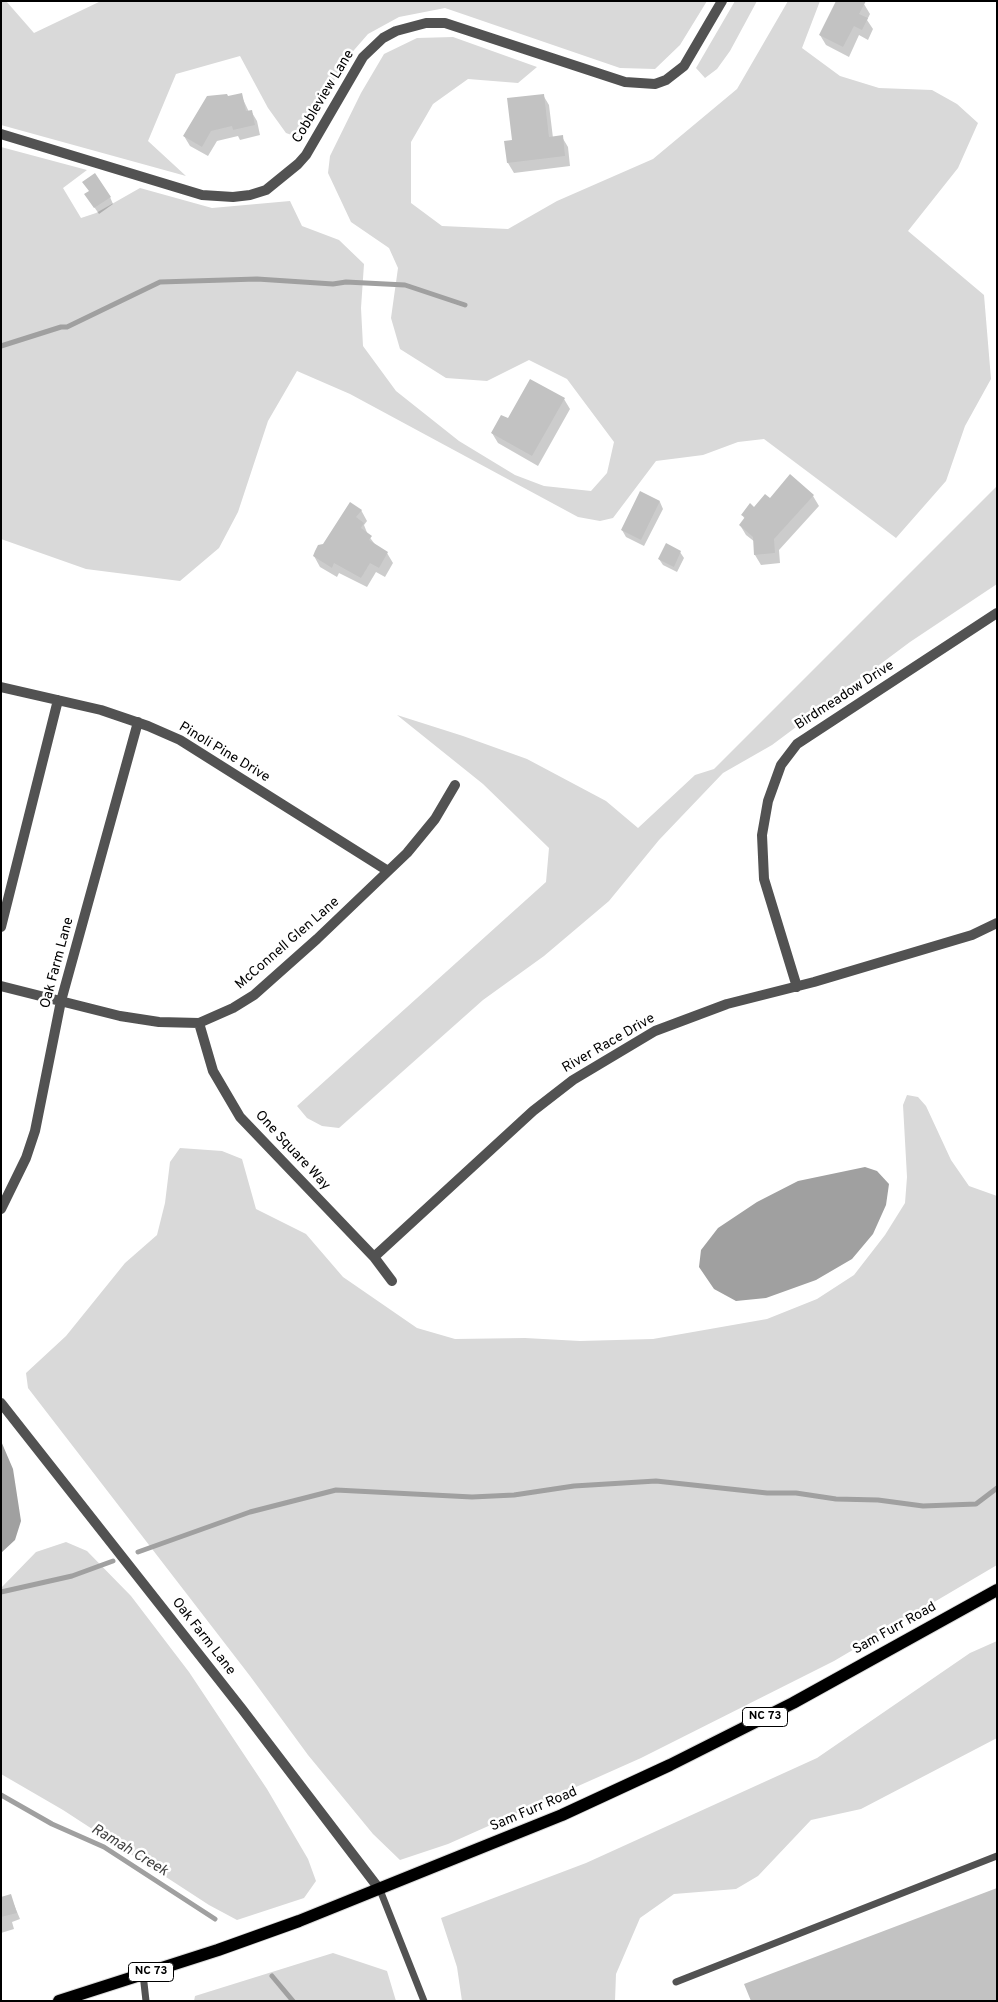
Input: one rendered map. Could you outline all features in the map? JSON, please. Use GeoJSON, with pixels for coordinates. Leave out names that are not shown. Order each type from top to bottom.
{"type":"FeatureCollection","features":[{"type":"Feature","properties":{"kind":"main road","name":"Sam Furr Road"},"geometry":{"type":"LineString","coordinates":[[59,2001],[218,1950],[380,1890],[562,1815],[670,1765],[793,1703],[997,1590]]}},
{"type":"Feature","properties":{"kind":"street","name":"Cobbleview Lane"},"geometry":{"type":"LineString","coordinates":[[1,134],[202,194],[233,197],[250,195],[266,190],[298,164],[306,155],[363,57],[383,38],[396,31],[426,23],[445,22],[625,82],[655,84],[666,80],[684,66],[722,1]]}},
{"type":"Feature","properties":{"kind":"street","name":"Birdmeadow Drive"},"geometry":{"type":"LineString","coordinates":[[797,986],[764,879],[762,835],[768,801],[782,764],[797,744],[997,613]]}},
{"type":"Feature","properties":{"kind":"street","name":"Pinoli Pine Drive"},"geometry":{"type":"LineString","coordinates":[[1,687],[58,700],[138,722],[180,740],[388,871]]}},
{"type":"Feature","properties":{"kind":"street"},"geometry":{"type":"LineString","coordinates":[[1,927],[58,700]]}},
{"type":"Feature","properties":{"kind":"street","name":"Oak Farm Lane"},"geometry":{"type":"LineString","coordinates":[[1,1209],[26,1158],[35,1131],[61,1001],[138,722]]}},
{"type":"Feature","properties":{"kind":"street","name":"McConnell Glen Lane"},"geometry":{"type":"LineString","coordinates":[[1,986],[120,1016],[159,1022],[200,1023],[233,1008],[254,995],[317,939],[388,871],[426,831],[456,785]]}},
{"type":"Feature","properties":{"kind":"street","name":"River Race Drive"},"geometry":{"type":"LineString","coordinates":[[374,1257],[533,1111],[573,1080],[655,1031],[727,1004],[797,986],[972,935],[997,923]]}},
{"type":"Feature","properties":{"kind":"street","name":"One Square Way"},"geometry":{"type":"LineString","coordinates":[[200,1023],[213,1071],[240,1117],[374,1257],[392,1281]]}},
{"type":"Feature","properties":{"kind":"street","name":"Oak Farm Lane"},"geometry":{"type":"LineString","coordinates":[[1,1403],[242,1709],[380,1890]]}},
{"type":"Feature","properties":{"kind":"lane"},"geometry":{"type":"LineString","coordinates":[[676,1982],[997,1856]]}},
{"type":"Feature","properties":{"kind":"lane"},"geometry":{"type":"LineString","coordinates":[[380,1890],[424,2001]]}},
{"type":"Feature","properties":{"kind":"lane"},"geometry":{"type":"LineString","coordinates":[[143,1974],[146,2001]]}},
{"type":"Feature","properties":{"kind":"shaded area"},"geometry":{"type":"Polygon","coordinates":[[[1,1],[6,1],[34,33],[101,1],[707,1],[680,45],[655,69],[620,68],[445,8],[399,17],[368,34],[348,57],[300,138],[286,133],[268,108],[240,56],[176,74],[148,141],[186,176],[1,125],[1,1]]]}},
{"type":"Feature","properties":{"kind":"shaded area"},"geometry":{"type":"Polygon","coordinates":[[[735,1],[757,1],[730,51],[717,69],[705,78],[696,68],[735,1]]]}},
{"type":"Feature","properties":{"kind":"shaded area"},"geometry":{"type":"Polygon","coordinates":[[[788,1],[820,1],[802,48],[840,76],[879,88],[932,90],[957,104],[978,123],[958,168],[908,231],[984,295],[991,379],[965,426],[946,481],[896,538],[764,439],[738,442],[703,455],[656,461],[613,518],[600,521],[578,517],[350,394],[297,371],[268,421],[238,512],[219,548],[180,581],[86,569],[1,539],[1,147],[87,170],[63,188],[81,218],[96,213],[140,188],[212,208],[290,201],[302,226],[339,240],[364,264],[361,308],[363,346],[396,391],[459,441],[515,475],[544,486],[591,491],[607,473],[614,442],[567,379],[529,360],[487,381],[446,378],[400,349],[391,318],[398,268],[389,248],[351,222],[328,173],[330,156],[361,93],[384,54],[417,38],[453,37],[537,67],[518,83],[468,79],[433,104],[411,142],[411,203],[442,226],[508,229],[557,201],[653,159],[737,89],[788,1]]]}},
{"type":"Feature","properties":{"kind":"shaded area"},"geometry":{"type":"Polygon","coordinates":[[[997,486],[997,584],[910,642],[772,745],[723,773],[659,840],[609,901],[544,956],[483,1000],[339,1128],[322,1126],[307,1118],[297,1106],[546,882],[549,848],[483,784],[397,715],[527,759],[606,801],[638,828],[695,775],[714,769],[997,486]]]}},
{"type":"Feature","properties":{"kind":"shaded area"},"geometry":{"type":"Polygon","coordinates":[[[907,1095],[918,1097],[926,1106],[951,1160],[969,1186],[997,1196],[997,1565],[834,1661],[641,1758],[448,1844],[400,1860],[373,1834],[308,1755],[250,1676],[28,1388],[26,1373],[66,1336],[125,1263],[157,1235],[165,1203],[170,1162],[180,1148],[222,1151],[242,1159],[256,1209],[306,1234],[343,1277],[417,1328],[455,1339],[525,1338],[580,1341],[653,1339],[767,1319],[817,1299],[854,1275],[885,1235],[905,1203],[907,1177],[903,1105],[907,1095]]]}},
{"type":"Feature","properties":{"kind":"shaded area"},"geometry":{"type":"Polygon","coordinates":[[[865,1167],[877,1171],[889,1184],[886,1205],[873,1234],[852,1259],[816,1280],[766,1298],[736,1301],[714,1289],[699,1267],[701,1250],[718,1228],[757,1202],[798,1181],[865,1167]]]}},
{"type":"Feature","properties":{"kind":"shaded area"},"geometry":{"type":"Polygon","coordinates":[[[1,1441],[13,1469],[21,1521],[15,1540],[1,1553],[1,1441]]]}},
{"type":"Feature","properties":{"kind":"shaded area"},"geometry":{"type":"Polygon","coordinates":[[[66,1542],[87,1551],[131,1596],[189,1672],[267,1789],[308,1859],[316,1881],[304,1898],[237,1920],[209,1905],[63,1810],[1,1774],[1,1588],[36,1552],[66,1542]]]}},
{"type":"Feature","properties":{"kind":"shaded area"},"geometry":{"type":"Polygon","coordinates":[[[997,1641],[997,1738],[861,1809],[811,1820],[758,1876],[736,1889],[674,1894],[640,1918],[616,1974],[615,2001],[462,2001],[457,1967],[441,1918],[586,1863],[817,1758],[970,1653],[997,1641]]]}},
{"type":"Feature","properties":{"kind":"shaded area"},"geometry":{"type":"Polygon","coordinates":[[[333,1953],[387,1971],[396,2001],[194,2001],[195,1996],[333,1953]]]}},
{"type":"Feature","properties":{"kind":"building"},"geometry":{"type":"Polygon","coordinates":[[[836,1],[866,1],[859,14],[868,18],[862,30],[854,26],[843,47],[819,35],[836,1]]]}},
{"type":"Feature","properties":{"kind":"building"},"geometry":{"type":"Polygon","coordinates":[[[242,93],[246,111],[252,110],[255,125],[233,130],[232,126],[211,131],[202,147],[183,136],[207,96],[227,94],[228,96],[242,93]]]}},
{"type":"Feature","properties":{"kind":"building"},"geometry":{"type":"Polygon","coordinates":[[[544,94],[549,137],[563,135],[565,156],[507,163],[504,141],[512,140],[507,98],[544,94]]]}},
{"type":"Feature","properties":{"kind":"building"},"geometry":{"type":"Polygon","coordinates":[[[95,173],[111,197],[94,208],[84,194],[89,191],[82,182],[95,173]]]}},
{"type":"Feature","properties":{"kind":"building"},"geometry":{"type":"Polygon","coordinates":[[[530,379],[565,398],[532,456],[491,433],[501,415],[508,418],[530,379]]]}},
{"type":"Feature","properties":{"kind":"building"},"geometry":{"type":"Polygon","coordinates":[[[790,474],[814,495],[774,539],[775,553],[754,555],[753,537],[739,525],[745,517],[741,515],[750,503],[754,507],[765,494],[770,498],[790,474]]]}},
{"type":"Feature","properties":{"kind":"building"},"geometry":{"type":"Polygon","coordinates":[[[640,491],[660,501],[641,540],[621,530],[640,491]]]}},
{"type":"Feature","properties":{"kind":"building"},"geometry":{"type":"Polygon","coordinates":[[[350,502],[362,510],[356,517],[364,523],[361,528],[372,536],[369,540],[388,552],[379,568],[370,563],[361,578],[334,563],[332,568],[313,556],[318,545],[323,544],[350,502]]]}},
{"type":"Feature","properties":{"kind":"building"},"geometry":{"type":"Polygon","coordinates":[[[666,543],[681,551],[674,567],[658,559],[666,543]]]}},
{"type":"Feature","properties":{"kind":"building"},"geometry":{"type":"Polygon","coordinates":[[[997,1888],[997,2001],[751,2001],[744,1984],[997,1888]]]}},
{"type":"Feature","properties":{"kind":"building"},"geometry":{"type":"Polygon","coordinates":[[[11,1894],[17,1913],[1,1917],[1,1897],[11,1894]]]}},
{"type":"Feature","properties":{"kind":"waterway"},"geometry":{"type":"LineString","coordinates":[[1,346],[61,327],[67,327],[160,282],[257,279],[333,284],[346,282],[405,285],[465,305]]}},
{"type":"Feature","properties":{"kind":"waterway"},"geometry":{"type":"LineString","coordinates":[[138,1552],[250,1512],[336,1490],[472,1497],[514,1495],[574,1486],[656,1481],[767,1493],[796,1493],[836,1499],[878,1500],[923,1506],[976,1504],[997,1488]]}},
{"type":"Feature","properties":{"kind":"waterway"},"geometry":{"type":"LineString","coordinates":[[1,1592],[72,1576],[113,1561]]}},
{"type":"Feature","properties":{"kind":"waterway","name":"Ramah Creek"},"geometry":{"type":"LineString","coordinates":[[1,1795],[52,1824],[104,1847],[215,1919]]}},
{"type":"Feature","properties":{"kind":"waterway","name":"Ramah Creek"},"geometry":{"type":"LineString","coordinates":[[272,1976],[293,2001]]}}]}
